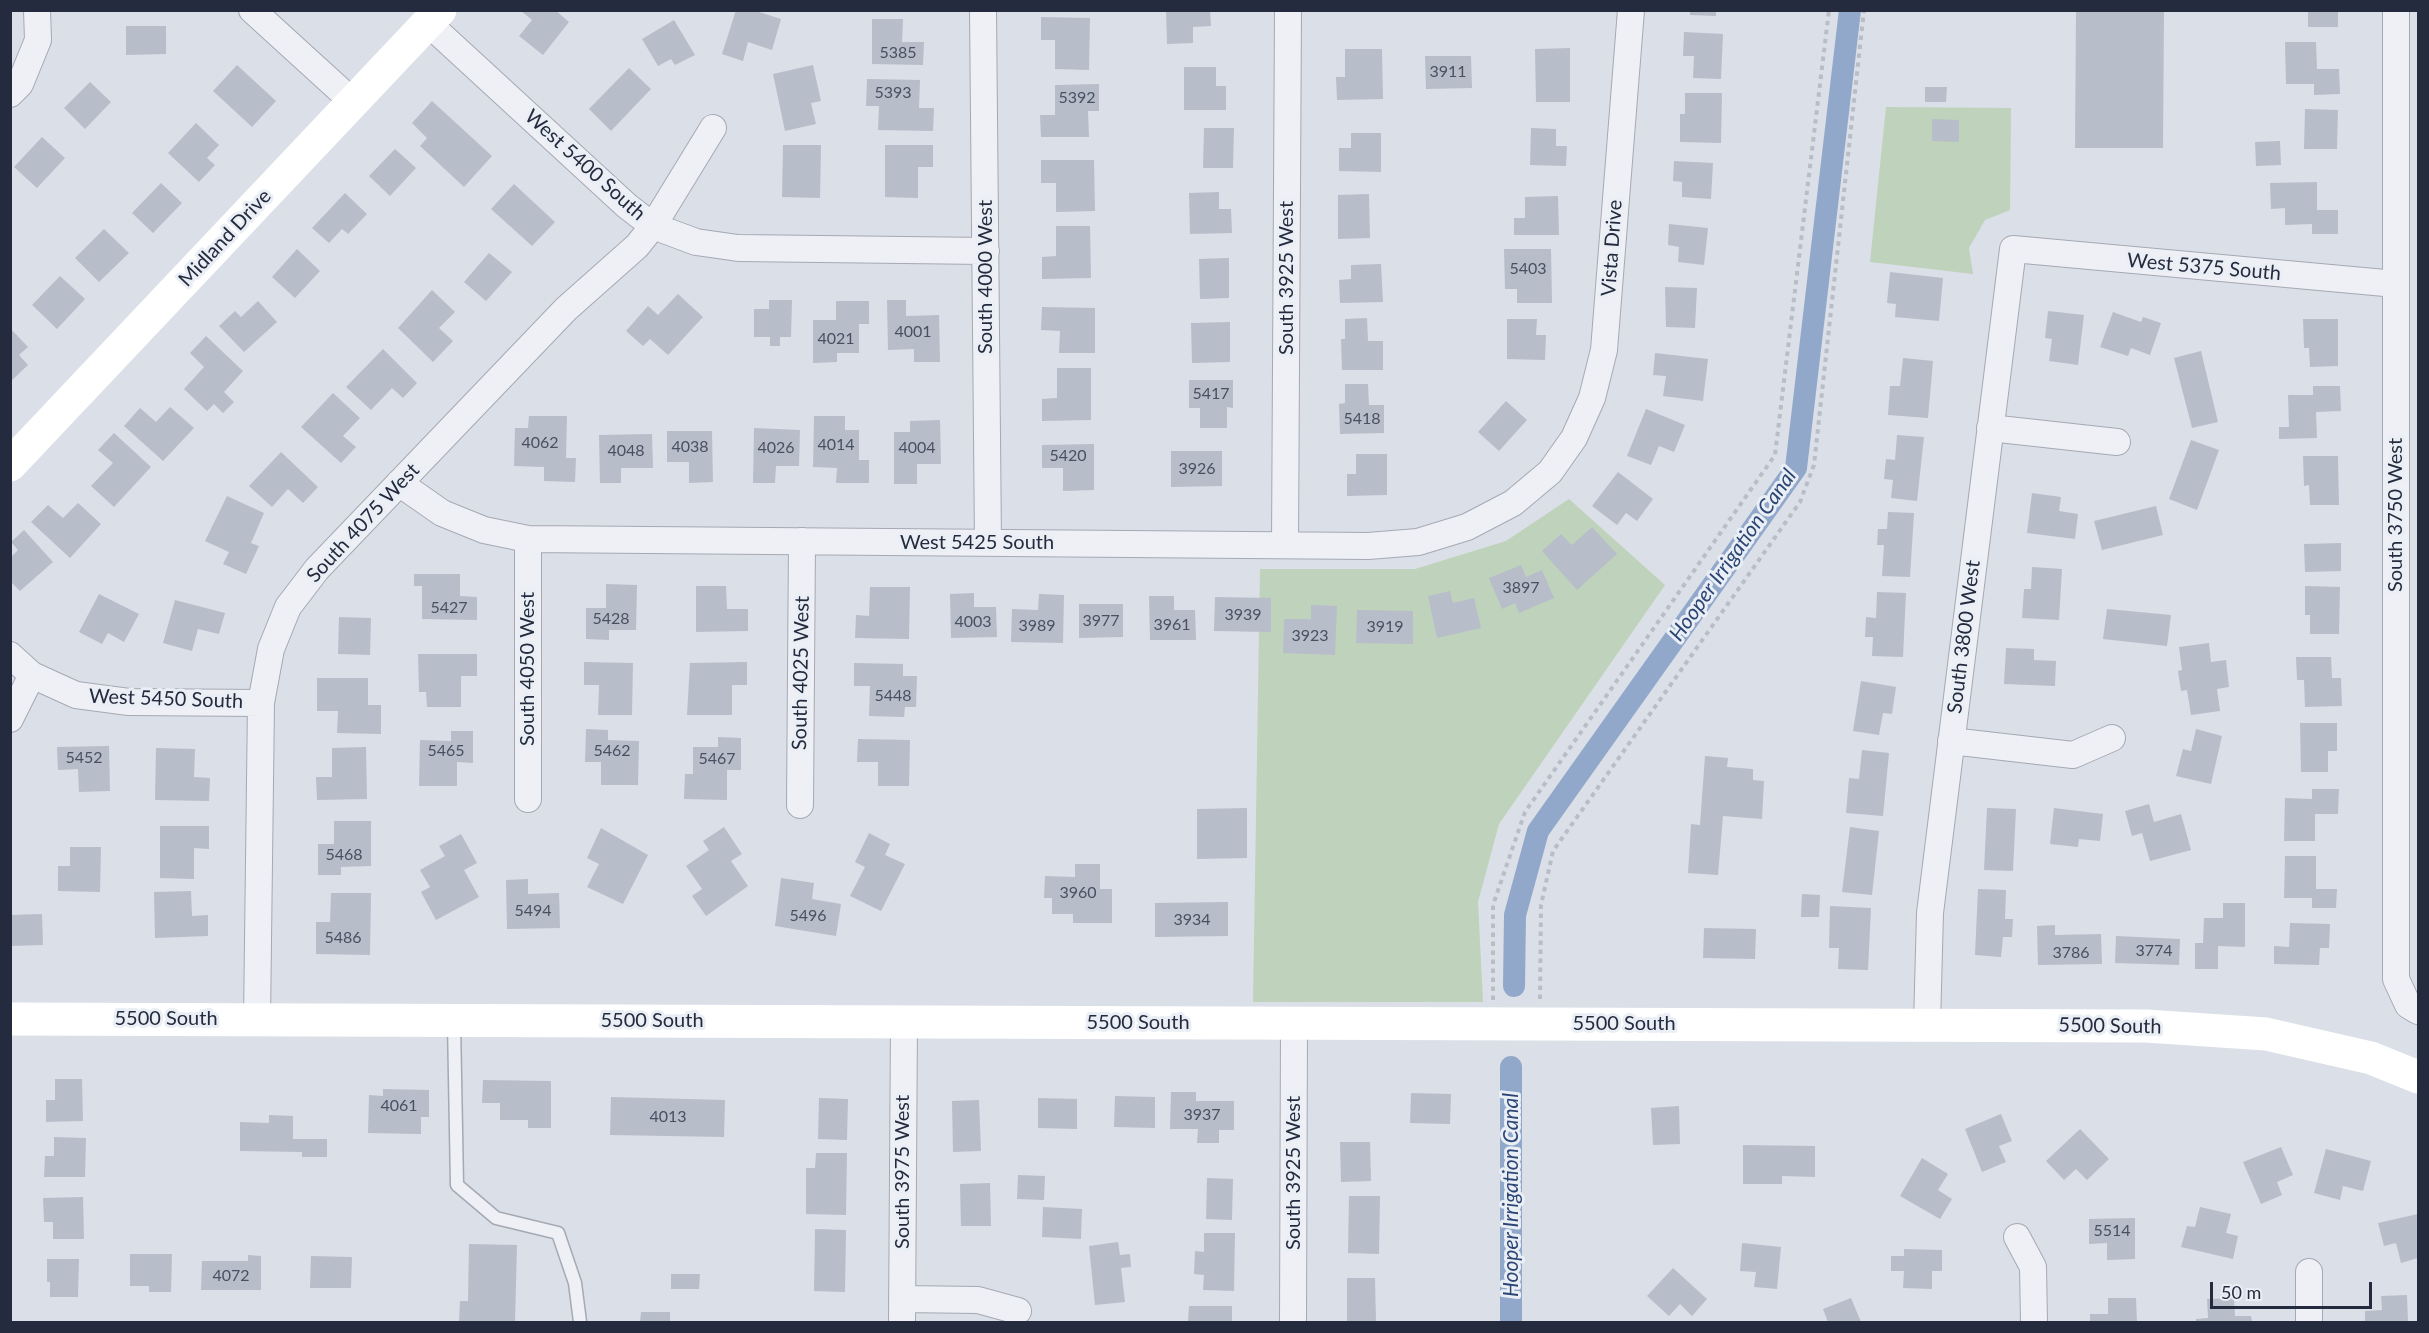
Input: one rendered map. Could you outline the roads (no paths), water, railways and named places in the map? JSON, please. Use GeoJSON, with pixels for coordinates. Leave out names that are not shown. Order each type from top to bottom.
{"type":"FeatureCollection","features":[{"type":"Feature","properties":{"kind":"main road","name":"Midland Drive"},"geometry":{"type":"LineString","coordinates":[[10,465],[434,17]]}},
{"type":"Feature","properties":{"kind":"main road","name":"5500 South"},"geometry":{"type":"LineString","coordinates":[[10,1019],[2146,1026],[2266,1034],[2371,1058],[2418,1077]]}},
{"type":"Feature","properties":{"kind":"street"},"geometry":{"type":"LineString","coordinates":[[10,94],[20,84],[38,40],[37,10]]}},
{"type":"Feature","properties":{"kind":"street"},"geometry":{"type":"LineString","coordinates":[[252,10],[353,102]]}},
{"type":"Feature","properties":{"kind":"street","name":"South 4000 West"},"geometry":{"type":"LineString","coordinates":[[983,10],[988,543]]}},
{"type":"Feature","properties":{"kind":"street","name":"South 3925 West"},"geometry":{"type":"LineString","coordinates":[[1285,545],[1288,10]]}},
{"type":"Feature","properties":{"kind":"street","name":"Vista Drive"},"geometry":{"type":"LineString","coordinates":[[1550,472],[1574,438],[1592,398],[1604,350],[1631,10]]}},
{"type":"Feature","properties":{"kind":"street","name":"South 3750 West"},"geometry":{"type":"LineString","coordinates":[[2396,10],[2407,73],[2396,284],[2407,442],[2407,736],[2396,980],[2408,1005],[2418,1011]]}},
{"type":"Feature","properties":{"kind":"street","name":"West 5400 South"},"geometry":{"type":"LineString","coordinates":[[434,17],[627,206],[652,226],[696,242],[738,248],[986,251]]}},
{"type":"Feature","properties":{"kind":"street","name":"South 4075 West"},"geometry":{"type":"LineString","coordinates":[[257,1020],[261,703],[271,649],[288,608],[317,569],[566,309],[637,246],[713,128]]}},
{"type":"Feature","properties":{"kind":"street","name":"West 5375 South"},"geometry":{"type":"LineString","coordinates":[[2013,249],[2396,284]]}},
{"type":"Feature","properties":{"kind":"street","name":"South 3800 West"},"geometry":{"type":"LineString","coordinates":[[1928,1025],[1930,914],[2013,249]]}},
{"type":"Feature","properties":{"kind":"street"},"geometry":{"type":"LineString","coordinates":[[1990,428],[2117,442]]}},
{"type":"Feature","properties":{"kind":"street","name":"West 5425 South"},"geometry":{"type":"LineString","coordinates":[[399,483],[442,513],[484,530],[528,539],[1368,546],[1418,542],[1467,527],[1513,503],[1550,472]]}},
{"type":"Feature","properties":{"kind":"street","name":"South 4050 West"},"geometry":{"type":"LineString","coordinates":[[528,539],[528,799]]}},
{"type":"Feature","properties":{"kind":"street","name":"South 4025 West"},"geometry":{"type":"LineString","coordinates":[[800,805],[802,542]]}},
{"type":"Feature","properties":{"kind":"street","name":"West 5450 South"},"geometry":{"type":"LineString","coordinates":[[10,655],[32,675],[76,695],[129,702],[261,703]]}},
{"type":"Feature","properties":{"kind":"street"},"geometry":{"type":"LineString","coordinates":[[10,719],[32,675]]}},
{"type":"Feature","properties":{"kind":"street"},"geometry":{"type":"LineString","coordinates":[[1951,741],[2073,754],[2112,738]]}},
{"type":"Feature","properties":{"kind":"street","name":"South 3975 West"},"geometry":{"type":"LineString","coordinates":[[902,1311],[904,1022]]}},
{"type":"Feature","properties":{"kind":"street","name":"South 3925 West"},"geometry":{"type":"LineString","coordinates":[[1293,1323],[1294,1023]]}},
{"type":"Feature","properties":{"kind":"street"},"geometry":{"type":"LineString","coordinates":[[2017,1237],[2034,1267],[2034,1323]]}},
{"type":"Feature","properties":{"kind":"street"},"geometry":{"type":"LineString","coordinates":[[2308,1323],[2309,1272]]}},
{"type":"Feature","properties":{"kind":"street"},"geometry":{"type":"LineString","coordinates":[[902,1311],[978,1300],[1018,1311]]}},
{"type":"Feature","properties":{"kind":"lane"},"geometry":{"type":"LineString","coordinates":[[454,1020],[457,1185],[496,1218],[558,1233],[575,1283],[580,1323]]}},
{"type":"Feature","properties":{"kind":"waterway","name":"Hooper Irrigation Canal"},"geometry":{"type":"LineString","coordinates":[[1514,986],[1515,915],[1538,831],[1796,468],[1850,10]]}},
{"type":"Feature","properties":{"kind":"waterway","name":"Hooper Irrigation Canal"},"geometry":{"type":"LineString","coordinates":[[1511,1067],[1511,1322]]}}]}
